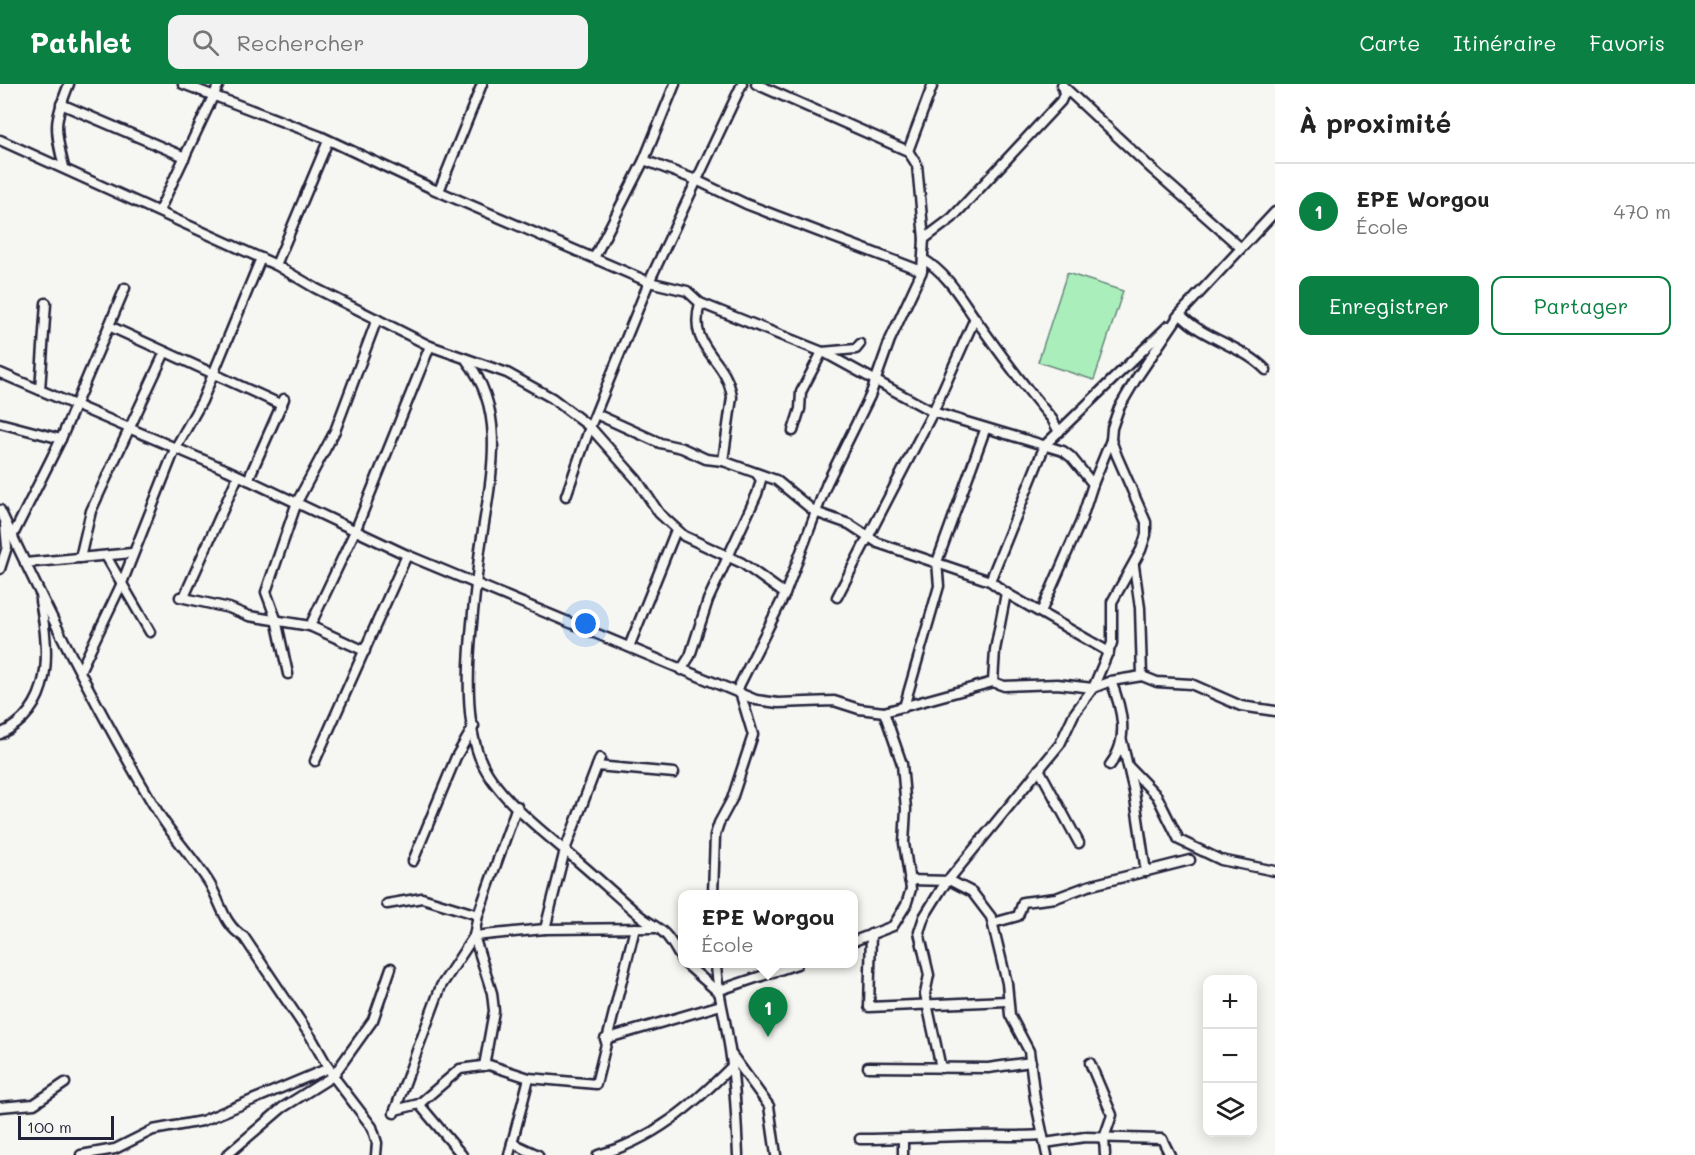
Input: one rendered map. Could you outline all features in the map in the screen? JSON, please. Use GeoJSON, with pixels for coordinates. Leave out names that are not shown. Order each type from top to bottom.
{"type":"FeatureCollection","features":[{"type":"Feature","properties":{"kind":"street"},"geometry":{"type":"LineString","coordinates":[[64,167],[56,132],[56,118],[69,84]]}},
{"type":"Feature","properties":{"kind":"street"},"geometry":{"type":"LineString","coordinates":[[183,84],[328,141],[649,282],[687,291],[700,303],[844,362],[875,382],[933,412],[986,430],[1045,445],[1071,457],[1092,484]]}},
{"type":"Feature","properties":{"kind":"street"},"geometry":{"type":"LineString","coordinates":[[159,212],[219,84]]}},
{"type":"Feature","properties":{"kind":"street"},"geometry":{"type":"LineString","coordinates":[[439,191],[482,84]]}},
{"type":"Feature","properties":{"kind":"street"},"geometry":{"type":"LineString","coordinates":[[594,258],[644,160],[675,84]]}},
{"type":"Feature","properties":{"kind":"street"},"geometry":{"type":"LineString","coordinates":[[566,496],[590,427],[649,282],[742,84]]}},
{"type":"Feature","properties":{"kind":"street"},"geometry":{"type":"LineString","coordinates":[[712,890],[714,845],[718,823],[732,799],[753,735],[738,691],[785,594],[815,512],[875,382],[890,340],[922,271],[923,259],[924,239],[917,165],[908,151],[756,84]]}},
{"type":"Feature","properties":{"kind":"street"},"geometry":{"type":"LineString","coordinates":[[908,151],[933,84]]}},
{"type":"Feature","properties":{"kind":"street"},"geometry":{"type":"LineString","coordinates":[[924,239],[952,218],[1061,101],[1063,85]]}},
{"type":"Feature","properties":{"kind":"street"},"geometry":{"type":"LineString","coordinates":[[1063,85],[1153,170],[1242,248]]}},
{"type":"Feature","properties":{"kind":"street"},"geometry":{"type":"LineString","coordinates":[[61,104],[185,157]]}},
{"type":"Feature","properties":{"kind":"street"},"geometry":{"type":"LineString","coordinates":[[0,140],[64,167],[276,265],[430,346],[490,367],[528,385],[571,411],[590,427],[637,480],[659,513],[676,530],[695,543],[729,556],[785,594]]}},
{"type":"Feature","properties":{"kind":"street"},"geometry":{"type":"LineString","coordinates":[[276,265],[328,141]]}},
{"type":"Feature","properties":{"kind":"street"},"geometry":{"type":"LineString","coordinates":[[644,160],[696,180],[746,204],[922,271]]}},
{"type":"Feature","properties":{"kind":"street"},"geometry":{"type":"LineString","coordinates":[[990,581],[1045,445],[1180,314],[1275,212]]}},
{"type":"Feature","properties":{"kind":"street"},"geometry":{"type":"LineString","coordinates":[[80,671],[122,583],[175,449],[213,375],[261,258]]}},
{"type":"Feature","properties":{"kind":"street"},"geometry":{"type":"LineString","coordinates":[[923,259],[938,268],[952,285],[1052,419],[1059,432]]}},
{"type":"Feature","properties":{"kind":"street"},"geometry":{"type":"LineString","coordinates":[[13,535],[61,439],[125,288]]}},
{"type":"Feature","properties":{"kind":"street"},"geometry":{"type":"LineString","coordinates":[[40,390],[46,303]]}},
{"type":"Feature","properties":{"kind":"street"},"geometry":{"type":"LineString","coordinates":[[700,303],[697,331],[723,371],[732,398],[723,461]]}},
{"type":"Feature","properties":{"kind":"street"},"geometry":{"type":"LineString","coordinates":[[1180,314],[1197,328],[1254,358],[1266,370]]}},
{"type":"Feature","properties":{"kind":"street"},"geometry":{"type":"LineString","coordinates":[[1041,612],[1081,521],[1092,484],[1111,440],[1112,428],[1119,408],[1180,314]]}},
{"type":"Feature","properties":{"kind":"street"},"geometry":{"type":"LineString","coordinates":[[837,597],[933,412],[975,318]]}},
{"type":"Feature","properties":{"kind":"street"},"geometry":{"type":"LineString","coordinates":[[288,674],[276,619],[266,592],[297,502],[335,431],[377,319]]}},
{"type":"Feature","properties":{"kind":"street"},"geometry":{"type":"LineString","coordinates":[[109,326],[213,375],[283,402],[248,480]]}},
{"type":"Feature","properties":{"kind":"street"},"geometry":{"type":"LineString","coordinates":[[822,352],[856,349],[860,344]]}},
{"type":"Feature","properties":{"kind":"street"},"geometry":{"type":"LineString","coordinates":[[310,626],[356,529],[430,346]]}},
{"type":"Feature","properties":{"kind":"street"},"geometry":{"type":"LineString","coordinates":[[80,558],[92,511],[165,352]]}},
{"type":"Feature","properties":{"kind":"street"},"geometry":{"type":"LineString","coordinates":[[793,430],[800,409],[801,392],[822,352]]}},
{"type":"Feature","properties":{"kind":"street"},"geometry":{"type":"LineString","coordinates":[[466,360],[478,375],[493,440],[490,493],[469,660],[474,726],[479,755],[485,769],[518,806],[565,850],[666,935],[678,954]]}},
{"type":"Feature","properties":{"kind":"street"},"geometry":{"type":"LineString","coordinates":[[0,373],[248,480],[407,555],[681,670],[767,702],[834,701],[859,709],[884,712],[993,682],[1004,686],[1057,684],[1094,688],[1111,681],[1142,676],[1157,682],[1191,684],[1241,706],[1275,711]]}},
{"type":"Feature","properties":{"kind":"street"},"geometry":{"type":"LineString","coordinates":[[596,414],[660,443],[682,448],[706,459],[723,461],[776,480],[815,512],[849,524],[869,539],[903,553],[990,581],[1006,593],[1109,652]]}},
{"type":"Feature","properties":{"kind":"street"},"geometry":{"type":"LineString","coordinates":[[0,423],[61,439]]}},
{"type":"Feature","properties":{"kind":"street"},"geometry":{"type":"LineString","coordinates":[[904,707],[939,586],[936,562],[986,430]]}},
{"type":"Feature","properties":{"kind":"street"},"geometry":{"type":"LineString","coordinates":[[941,1068],[925,994],[929,975],[919,932],[924,917],[942,888],[951,881],[1060,744],[1070,721],[1094,688],[1112,643],[1112,602],[1134,565],[1146,535],[1146,522],[1111,440]]}},
{"type":"Feature","properties":{"kind":"street"},"geometry":{"type":"LineString","coordinates":[[681,670],[690,656],[697,632],[705,619],[708,600],[758,494],[761,480],[757,474]]}},
{"type":"Feature","properties":{"kind":"street"},"geometry":{"type":"LineString","coordinates":[[238,476],[182,597],[229,608],[249,616],[310,626],[365,651]]}},
{"type":"Feature","properties":{"kind":"street"},"geometry":{"type":"LineString","coordinates":[[0,510],[38,592],[112,734],[161,817],[210,884],[232,930],[244,937],[311,1036],[331,1072],[372,1127],[377,1143],[376,1155]]}},
{"type":"Feature","properties":{"kind":"street"},"geometry":{"type":"LineString","coordinates":[[0,569],[2,554],[8,547],[5,521]]}},
{"type":"Feature","properties":{"kind":"street"},"geometry":{"type":"LineString","coordinates":[[629,647],[676,530]]}},
{"type":"Feature","properties":{"kind":"street"},"geometry":{"type":"LineString","coordinates":[[25,563],[132,553]]}},
{"type":"Feature","properties":{"kind":"street"},"geometry":{"type":"LineString","coordinates":[[2,554],[20,554]]}},
{"type":"Feature","properties":{"kind":"street"},"geometry":{"type":"LineString","coordinates":[[315,761],[407,555]]}},
{"type":"Feature","properties":{"kind":"street"},"geometry":{"type":"LineString","coordinates":[[106,556],[150,632]]}},
{"type":"Feature","properties":{"kind":"street"},"geometry":{"type":"LineString","coordinates":[[1134,565],[1140,608],[1142,676]]}},
{"type":"Feature","properties":{"kind":"street"},"geometry":{"type":"LineString","coordinates":[[0,734],[22,721],[30,712],[43,687],[45,672],[43,618],[38,592]]}},
{"type":"Feature","properties":{"kind":"street"},"geometry":{"type":"LineString","coordinates":[[993,682],[995,650],[1006,593]]}},
{"type":"Feature","properties":{"kind":"street"},"geometry":{"type":"LineString","coordinates":[[1110,765],[1124,734],[1121,713],[1111,681]]}},
{"type":"Feature","properties":{"kind":"street"},"geometry":{"type":"LineString","coordinates":[[858,939],[893,926],[906,904],[911,889],[904,843],[906,809],[902,764],[884,712]]}},
{"type":"Feature","properties":{"kind":"street"},"geometry":{"type":"LineString","coordinates":[[413,861],[456,757],[474,726]]}},
{"type":"Feature","properties":{"kind":"street"},"geometry":{"type":"LineString","coordinates":[[1122,741],[1130,768],[1146,872]]}},
{"type":"Feature","properties":{"kind":"street"},"geometry":{"type":"LineString","coordinates":[[545,929],[565,850],[599,762],[674,773]]}},
{"type":"Feature","properties":{"kind":"street"},"geometry":{"type":"LineString","coordinates":[[1130,768],[1156,796],[1179,840],[1221,860],[1275,872]]}},
{"type":"Feature","properties":{"kind":"street"},"geometry":{"type":"LineString","coordinates":[[1039,769],[1079,843]]}},
{"type":"Feature","properties":{"kind":"street"},"geometry":{"type":"LineString","coordinates":[[518,806],[478,915],[474,936],[441,986],[394,1112],[419,1104],[459,1069],[484,1066],[529,1078],[596,1084],[605,1039],[635,928]]}},
{"type":"Feature","properties":{"kind":"street"},"geometry":{"type":"LineString","coordinates":[[993,923],[1018,916],[1023,903],[1056,898],[1088,886],[1190,860]]}},
{"type":"Feature","properties":{"kind":"street"},"geometry":{"type":"LineString","coordinates":[[909,880],[951,881],[972,892],[993,923],[1007,983],[1010,1015],[1025,1040],[1031,1062],[1047,1155]]}},
{"type":"Feature","properties":{"kind":"street"},"geometry":{"type":"LineString","coordinates":[[387,904],[422,898],[478,915]]}},
{"type":"Feature","properties":{"kind":"street"},"geometry":{"type":"LineString","coordinates":[[474,936],[545,929],[657,928]]}},
{"type":"Feature","properties":{"kind":"street"},"geometry":{"type":"LineString","coordinates":[[871,934],[869,1008],[1007,1001]]}},
{"type":"Feature","properties":{"kind":"street"},"geometry":{"type":"LineString","coordinates":[[474,936],[492,993],[494,1011],[484,1066]]}},
{"type":"Feature","properties":{"kind":"street"},"geometry":{"type":"LineString","coordinates":[[227,1155],[282,1108],[331,1072],[373,1020],[391,968]]}},
{"type":"Feature","properties":{"kind":"street"},"geometry":{"type":"LineString","coordinates":[[692,968],[717,991]]}},
{"type":"Feature","properties":{"kind":"street"},"geometry":{"type":"LineString","coordinates":[[716,968],[717,991],[731,1054],[738,1155]]}},
{"type":"Feature","properties":{"kind":"street"},"geometry":{"type":"LineString","coordinates":[[717,991],[783,968]]}},
{"type":"Feature","properties":{"kind":"street"},"geometry":{"type":"LineString","coordinates":[[605,1039],[721,1005]]}},
{"type":"Feature","properties":{"kind":"street"},"geometry":{"type":"LineString","coordinates":[[731,1054],[769,1106],[776,1155]]}},
{"type":"Feature","properties":{"kind":"street"},"geometry":{"type":"LineString","coordinates":[[868,1067],[988,1068],[1031,1062]]}},
{"type":"Feature","properties":{"kind":"street"},"geometry":{"type":"LineString","coordinates":[[1090,1063],[1112,1115],[1104,1138],[1105,1155]]}},
{"type":"Feature","properties":{"kind":"street"},"geometry":{"type":"LineString","coordinates":[[598,1155],[645,1138],[696,1102],[732,1066]]}},
{"type":"Feature","properties":{"kind":"street"},"geometry":{"type":"LineString","coordinates":[[81,1155],[115,1149],[153,1130],[202,1121],[331,1072]]}},
{"type":"Feature","properties":{"kind":"street"},"geometry":{"type":"LineString","coordinates":[[508,1155],[529,1078]]}},
{"type":"Feature","properties":{"kind":"street"},"geometry":{"type":"LineString","coordinates":[[0,1107],[34,1104],[65,1083]]}},
{"type":"Feature","properties":{"kind":"street"},"geometry":{"type":"LineString","coordinates":[[419,1104],[464,1154]]}},
{"type":"Feature","properties":{"kind":"street"},"geometry":{"type":"LineString","coordinates":[[860,1139],[1085,1137],[1162,1139],[1170,1155]]}},
{"type":"Feature","properties":{"kind":"street"},"geometry":{"type":"LineString","coordinates":[[903,1140],[903,1155]]}},
{"type":"Feature","properties":{"kind":"street"},"geometry":{"type":"LineString","coordinates":[[512,1143],[538,1155]]}},
{"type":"Feature","properties":{"kind":"green space"},"geometry":{"type":"Polygon","coordinates":[[[1067,273],[1123,291],[1094,380],[1038,362],[1067,273]]]}},
{"type":"Feature","properties":{"kind":"place","name":"EPE Worgou"},"geometry":{"type":"Point","coordinates":[768,1037]}}]}
